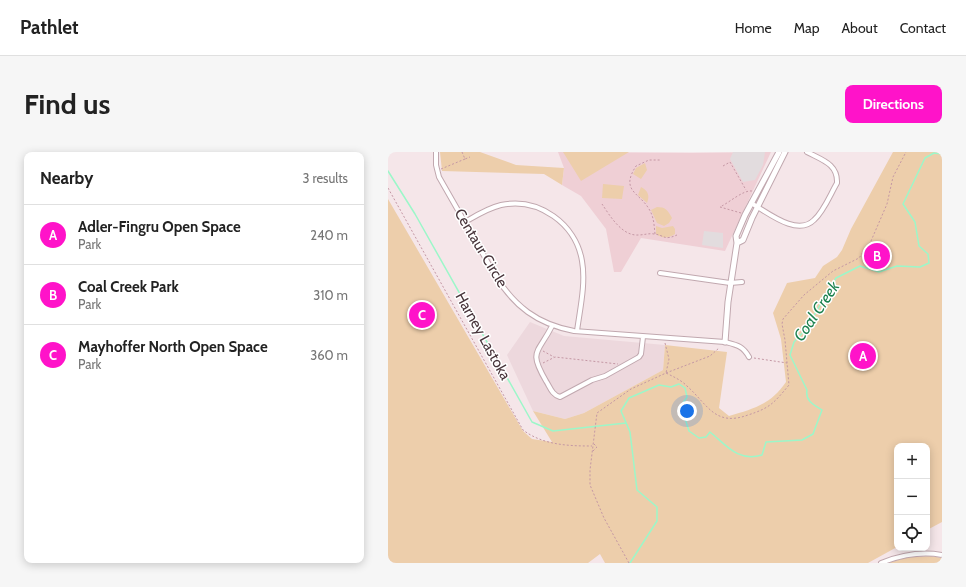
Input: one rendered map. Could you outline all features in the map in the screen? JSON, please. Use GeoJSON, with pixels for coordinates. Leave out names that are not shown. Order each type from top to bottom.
{"type":"FeatureCollection","features":[{"type":"Feature","properties":{"kind":"street","name":"Centaur Circle"},"geometry":{"type":"LineString","coordinates":[[436,152],[436,165],[439,176],[495,275],[517,305],[552,326],[577,331],[724,342],[738,345],[744,349],[749,358]]}},
{"type":"Feature","properties":{"kind":"street"},"geometry":{"type":"LineString","coordinates":[[724,342],[730,283],[737,243],[736,236],[745,214],[779,152]]}},
{"type":"Feature","properties":{"kind":"street"},"geometry":{"type":"LineString","coordinates":[[737,243],[743,240],[785,152]]}},
{"type":"Feature","properties":{"kind":"street"},"geometry":{"type":"LineString","coordinates":[[751,203],[790,225],[803,226],[814,221],[837,183],[837,176],[832,166],[807,152]]}},
{"type":"Feature","properties":{"kind":"street"},"geometry":{"type":"LineString","coordinates":[[465,222],[490,208],[515,204],[540,208],[552,215],[564,225],[578,248],[582,261],[583,272],[577,331]]}},
{"type":"Feature","properties":{"kind":"street"},"geometry":{"type":"LineString","coordinates":[[660,273],[730,283],[742,282]]}},
{"type":"Feature","properties":{"kind":"street"},"geometry":{"type":"LineString","coordinates":[[552,326],[535,358],[538,367],[554,394],[560,397],[627,364],[641,354],[643,336]]}},
{"type":"Feature","properties":{"kind":"street"},"geometry":{"type":"LineString","coordinates":[[881,563],[906,554],[919,553],[942,555]]}},
{"type":"Feature","properties":{"kind":"path"},"geometry":{"type":"LineString","coordinates":[[462,152],[465,158]]}},
{"type":"Feature","properties":{"kind":"path"},"geometry":{"type":"LineString","coordinates":[[666,373],[679,379],[714,414],[727,420],[739,419],[766,409],[780,396],[788,385],[785,340],[782,324],[783,319],[804,295],[833,272],[859,258],[873,235],[887,204],[893,177],[906,152]]}},
{"type":"Feature","properties":{"kind":"path"},"geometry":{"type":"LineString","coordinates":[[441,169],[470,157]]}},
{"type":"Feature","properties":{"kind":"path"},"geometry":{"type":"LineString","coordinates":[[655,234],[654,220],[650,209],[634,194],[630,180],[636,166],[648,160],[660,160]]}},
{"type":"Feature","properties":{"kind":"path"},"geometry":{"type":"LineString","coordinates":[[723,166],[730,162],[746,190]]}},
{"type":"Feature","properties":{"kind":"path","name":"Harney Lastoka"},"geometry":{"type":"LineString","coordinates":[[388,188],[523,430],[532,437],[544,442],[593,446]]}},
{"type":"Feature","properties":{"kind":"path"},"geometry":{"type":"LineString","coordinates":[[745,214],[720,206],[733,201],[746,190],[757,191]]}},
{"type":"Feature","properties":{"kind":"path"},"geometry":{"type":"LineString","coordinates":[[602,204],[619,226],[631,234],[638,236],[655,234],[667,238],[677,235]]}},
{"type":"Feature","properties":{"kind":"path"},"geometry":{"type":"LineString","coordinates":[[662,338],[667,348],[669,359],[666,373]]}},
{"type":"Feature","properties":{"kind":"path"},"geometry":{"type":"LineString","coordinates":[[539,348],[554,357],[627,364]]}},
{"type":"Feature","properties":{"kind":"path"},"geometry":{"type":"LineString","coordinates":[[629,563],[592,492],[589,479],[596,416],[599,411],[631,389],[666,373],[710,356],[719,348]]}},
{"type":"Feature","properties":{"kind":"path"},"geometry":{"type":"LineString","coordinates":[[538,367],[554,357]]}},
{"type":"Feature","properties":{"kind":"path"},"geometry":{"type":"LineString","coordinates":[[749,358],[787,363]]}},
{"type":"Feature","properties":{"kind":"path"},"geometry":{"type":"LineString","coordinates":[[592,452],[597,447],[593,443]]}},
{"type":"Feature","properties":{"kind":"shaded area"},"geometry":{"type":"Polygon","coordinates":[[[440,152],[480,152],[516,165],[564,168],[562,185],[544,174],[442,171],[440,152]]]}},
{"type":"Feature","properties":{"kind":"shaded area"},"geometry":{"type":"Polygon","coordinates":[[[558,152],[771,152],[725,251],[641,238],[621,272],[614,272],[606,229],[581,196],[562,185],[564,168],[558,152]]]}},
{"type":"Feature","properties":{"kind":"shaded area"},"geometry":{"type":"Polygon","coordinates":[[[563,152],[629,152],[581,181],[563,152]]]}},
{"type":"Feature","properties":{"kind":"shaded area"},"geometry":{"type":"Polygon","coordinates":[[[733,152],[765,152],[763,165],[755,180],[743,182],[730,159],[733,152]]]}},
{"type":"Feature","properties":{"kind":"shaded area"},"geometry":{"type":"Polygon","coordinates":[[[893,152],[942,152],[942,522],[930,528],[930,443],[894,443],[894,549],[868,563],[605,563],[600,554],[588,563],[388,563],[388,199],[523,431],[532,439],[552,442],[533,411],[565,419],[584,413],[663,370],[665,345],[727,352],[719,408],[729,416],[754,408],[768,401],[786,382],[781,339],[773,313],[787,283],[815,278],[823,266],[837,257],[842,250],[851,229],[893,152]]]}},
{"type":"Feature","properties":{"kind":"shaded area"},"geometry":{"type":"Polygon","coordinates":[[[645,163],[647,170],[641,179],[633,174],[636,168],[645,163]]]}},
{"type":"Feature","properties":{"kind":"shaded area"},"geometry":{"type":"Polygon","coordinates":[[[603,184],[624,186],[622,199],[602,198],[603,184]]]}},
{"type":"Feature","properties":{"kind":"shaded area"},"geometry":{"type":"Polygon","coordinates":[[[641,187],[648,194],[647,203],[638,195],[641,187]]]}},
{"type":"Feature","properties":{"kind":"shaded area"},"geometry":{"type":"Polygon","coordinates":[[[657,207],[666,210],[672,218],[669,223],[664,226],[657,223],[651,210],[657,207]]]}},
{"type":"Feature","properties":{"kind":"shaded area"},"geometry":{"type":"Polygon","coordinates":[[[656,226],[662,228],[673,226],[675,229],[675,234],[668,237],[661,237],[656,234],[656,226]]]}},
{"type":"Feature","properties":{"kind":"shaded area"},"geometry":{"type":"Polygon","coordinates":[[[704,231],[723,233],[723,248],[702,245],[704,231]]]}},
{"type":"Feature","properties":{"kind":"shaded area"},"geometry":{"type":"Polygon","coordinates":[[[530,322],[564,336],[665,345],[663,370],[584,413],[565,419],[533,411],[507,355],[530,322]]]}},
{"type":"Feature","properties":{"kind":"shaded area"},"geometry":{"type":"Polygon","coordinates":[[[931,556],[942,558],[942,563],[888,563],[908,557],[931,556]]]}},
{"type":"Feature","properties":{"kind":"waterway","name":"Coal Creek"},"geometry":{"type":"LineString","coordinates":[[630,563],[657,521],[657,507],[637,490],[630,432],[621,411],[629,398],[659,385],[671,387],[679,384],[685,388],[687,397],[681,406],[689,431],[699,438],[706,437],[710,432],[733,451],[746,456],[754,457],[762,455],[766,442],[802,440],[813,434],[822,410],[813,404],[807,397],[807,390],[790,355],[794,342],[806,329],[836,278],[860,266],[879,272],[897,266],[920,267],[929,263],[928,254],[919,246],[915,222],[903,204],[925,158],[934,153],[942,154]]}},
{"type":"Feature","properties":{"kind":"waterway"},"geometry":{"type":"LineString","coordinates":[[388,171],[415,214],[532,422],[553,431],[626,423]]}},
{"type":"Feature","properties":{"kind":"place","name":"Coal Creek Park"},"geometry":{"type":"Point","coordinates":[877,256]}},
{"type":"Feature","properties":{"kind":"place","name":"Mayhoffer North Open Space"},"geometry":{"type":"Point","coordinates":[422,315]}},
{"type":"Feature","properties":{"kind":"place","name":"Adler-Fingru Open Space"},"geometry":{"type":"Point","coordinates":[863,356]}}]}
